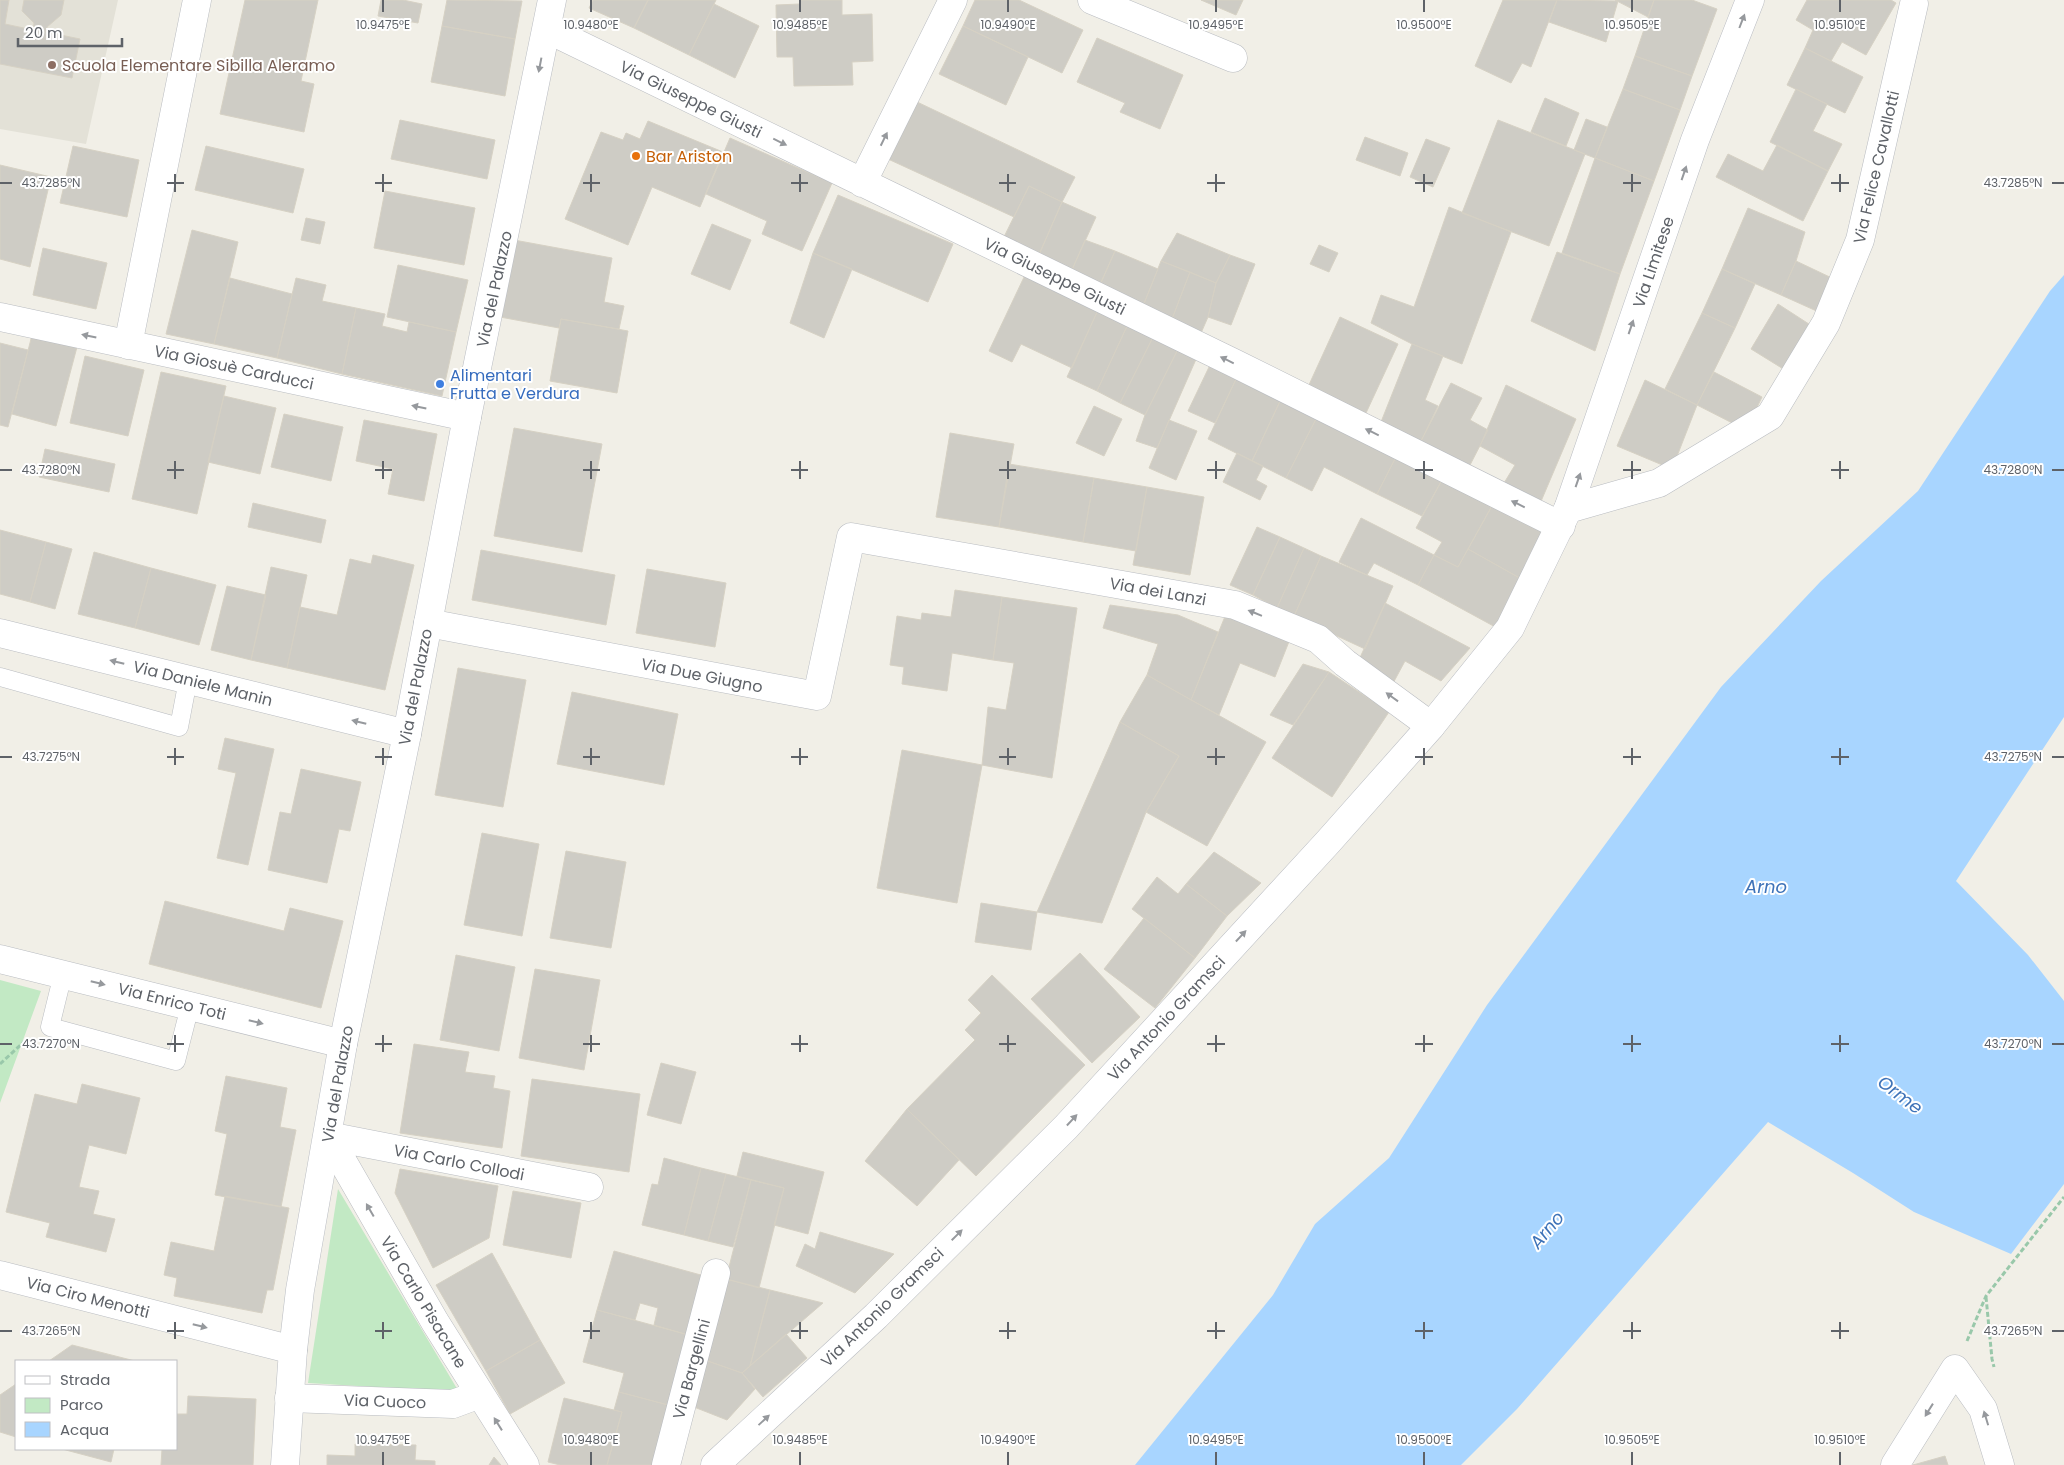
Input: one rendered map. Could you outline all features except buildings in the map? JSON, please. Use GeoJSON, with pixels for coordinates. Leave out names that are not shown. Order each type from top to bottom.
{"type":"FeatureCollection","features":[{"type":"Feature","properties":{"kind":"street"},"geometry":{"type":"LineString","coordinates":[[128,345],[197,0]]}},
{"type":"Feature","properties":{"kind":"street","name":"Via del Palazzo"},"geometry":{"type":"LineString","coordinates":[[285,1465],[293,1350],[300,1290],[343,1044],[407,734],[467,417],[552,0]]}},
{"type":"Feature","properties":{"kind":"street"},"geometry":{"type":"LineString","coordinates":[[862,183],[953,0]]}},
{"type":"Feature","properties":{"kind":"street"},"geometry":{"type":"LineString","coordinates":[[1092,0],[1233,58]]}},
{"type":"Feature","properties":{"kind":"street","name":"Via Limitese"},"geometry":{"type":"LineString","coordinates":[[1565,518],[1695,140],[1750,0]]}},
{"type":"Feature","properties":{"kind":"street","name":"Via Felice Cavallotti"},"geometry":{"type":"LineString","coordinates":[[1565,518],[1660,483],[1770,416],[1826,323],[1860,240],[1914,4]]}},
{"type":"Feature","properties":{"kind":"street","name":"Via Giuseppe Giusti"},"geometry":{"type":"LineString","coordinates":[[547,29],[1234,363],[1565,518]]}},
{"type":"Feature","properties":{"kind":"street","name":"Via Giosuè Carducci"},"geometry":{"type":"LineString","coordinates":[[0,317],[467,417]]}},
{"type":"Feature","properties":{"kind":"street","name":"Via Antonio Gramsci"},"geometry":{"type":"LineString","coordinates":[[716,1465],[876,1316],[1066,1127],[1328,842],[1431,726],[1510,628],[1565,518]]}},
{"type":"Feature","properties":{"kind":"street","name":"Via Due Giugno"},"geometry":{"type":"LineString","coordinates":[[428,623],[817,696],[851,538]]}},
{"type":"Feature","properties":{"kind":"street","name":"Via dei Lanzi"},"geometry":{"type":"LineString","coordinates":[[851,538],[1235,605],[1318,638],[1345,663],[1431,726]]}},
{"type":"Feature","properties":{"kind":"street","name":"Via Daniele Manin"},"geometry":{"type":"LineString","coordinates":[[0,633],[407,734]]}},
{"type":"Feature","properties":{"kind":"street","name":"Via Enrico Toti"},"geometry":{"type":"LineString","coordinates":[[0,959],[343,1044]]}},
{"type":"Feature","properties":{"kind":"street","name":"Via Carlo Collodi"},"geometry":{"type":"LineString","coordinates":[[328,1136],[589,1187]]}},
{"type":"Feature","properties":{"kind":"street","name":"Via Carlo Pisacane"},"geometry":{"type":"LineString","coordinates":[[328,1136],[435,1322],[525,1465]]}},
{"type":"Feature","properties":{"kind":"street","name":"Via Bargellini"},"geometry":{"type":"LineString","coordinates":[[666,1465],[716,1273]]}},
{"type":"Feature","properties":{"kind":"street","name":"Via Ciro Menotti"},"geometry":{"type":"LineString","coordinates":[[0,1275],[293,1350]]}},
{"type":"Feature","properties":{"kind":"street"},"geometry":{"type":"LineString","coordinates":[[1895,1465],[1955,1369],[1983,1409],[2000,1465]]}},
{"type":"Feature","properties":{"kind":"street","name":"Via Cuoco"},"geometry":{"type":"LineString","coordinates":[[289,1398],[453,1404],[480,1394]]}},
{"type":"Feature","properties":{"kind":"lane"},"geometry":{"type":"LineString","coordinates":[[0,677],[179,728],[188,680]]}},
{"type":"Feature","properties":{"kind":"lane"},"geometry":{"type":"LineString","coordinates":[[63,974],[50,1027],[176,1062],[190,1006]]}},
{"type":"Feature","properties":{"kind":"path"},"geometry":{"type":"LineString","coordinates":[[0,1064],[29,1038],[50,1027]]}},
{"type":"Feature","properties":{"kind":"path"},"geometry":{"type":"LineString","coordinates":[[1955,1369],[1986,1296],[2064,1197]]}},
{"type":"Feature","properties":{"kind":"shaded area","name":"Scuola Elementare Sibilla Aleramo"},"geometry":{"type":"Polygon","coordinates":[[[0,0],[118,0],[86,144],[0,129],[0,0]]]}},
{"type":"Feature","properties":{"kind":"green space"},"geometry":{"type":"Polygon","coordinates":[[[0,980],[41,991],[0,1103],[0,980]]]}},
{"type":"Feature","properties":{"kind":"green space"},"geometry":{"type":"Polygon","coordinates":[[[338,1189],[459,1392],[308,1383],[338,1189]]]}},
{"type":"Feature","properties":{"kind":"water","name":"Arno"},"geometry":{"type":"Polygon","coordinates":[[[2064,275],[2064,717],[1956,881],[2028,955],[2064,1001],[2064,1184],[2011,1254],[1914,1212],[1768,1122],[1517,1409],[1461,1465],[1135,1465],[1273,1295],[1315,1224],[1389,1158],[1487,1005],[1721,687],[1821,581],[1918,491],[2050,291],[2064,275]]]}},
{"type":"Feature","properties":{"kind":"place","name":"Scuola Elementare Sibilla Aleramo"},"geometry":{"type":"Point","coordinates":[52,65]}},
{"type":"Feature","properties":{"kind":"place","name":"Bar Ariston"},"geometry":{"type":"Point","coordinates":[636,156]}},
{"type":"Feature","properties":{"kind":"place","name":"Alimentari Frutta e Verdura"},"geometry":{"type":"Point","coordinates":[440,384]}},
{"type":"Feature","properties":{"kind":"water label","name":"Orme"},"geometry":{"type":"Point","coordinates":[1900,1095]}}]}
